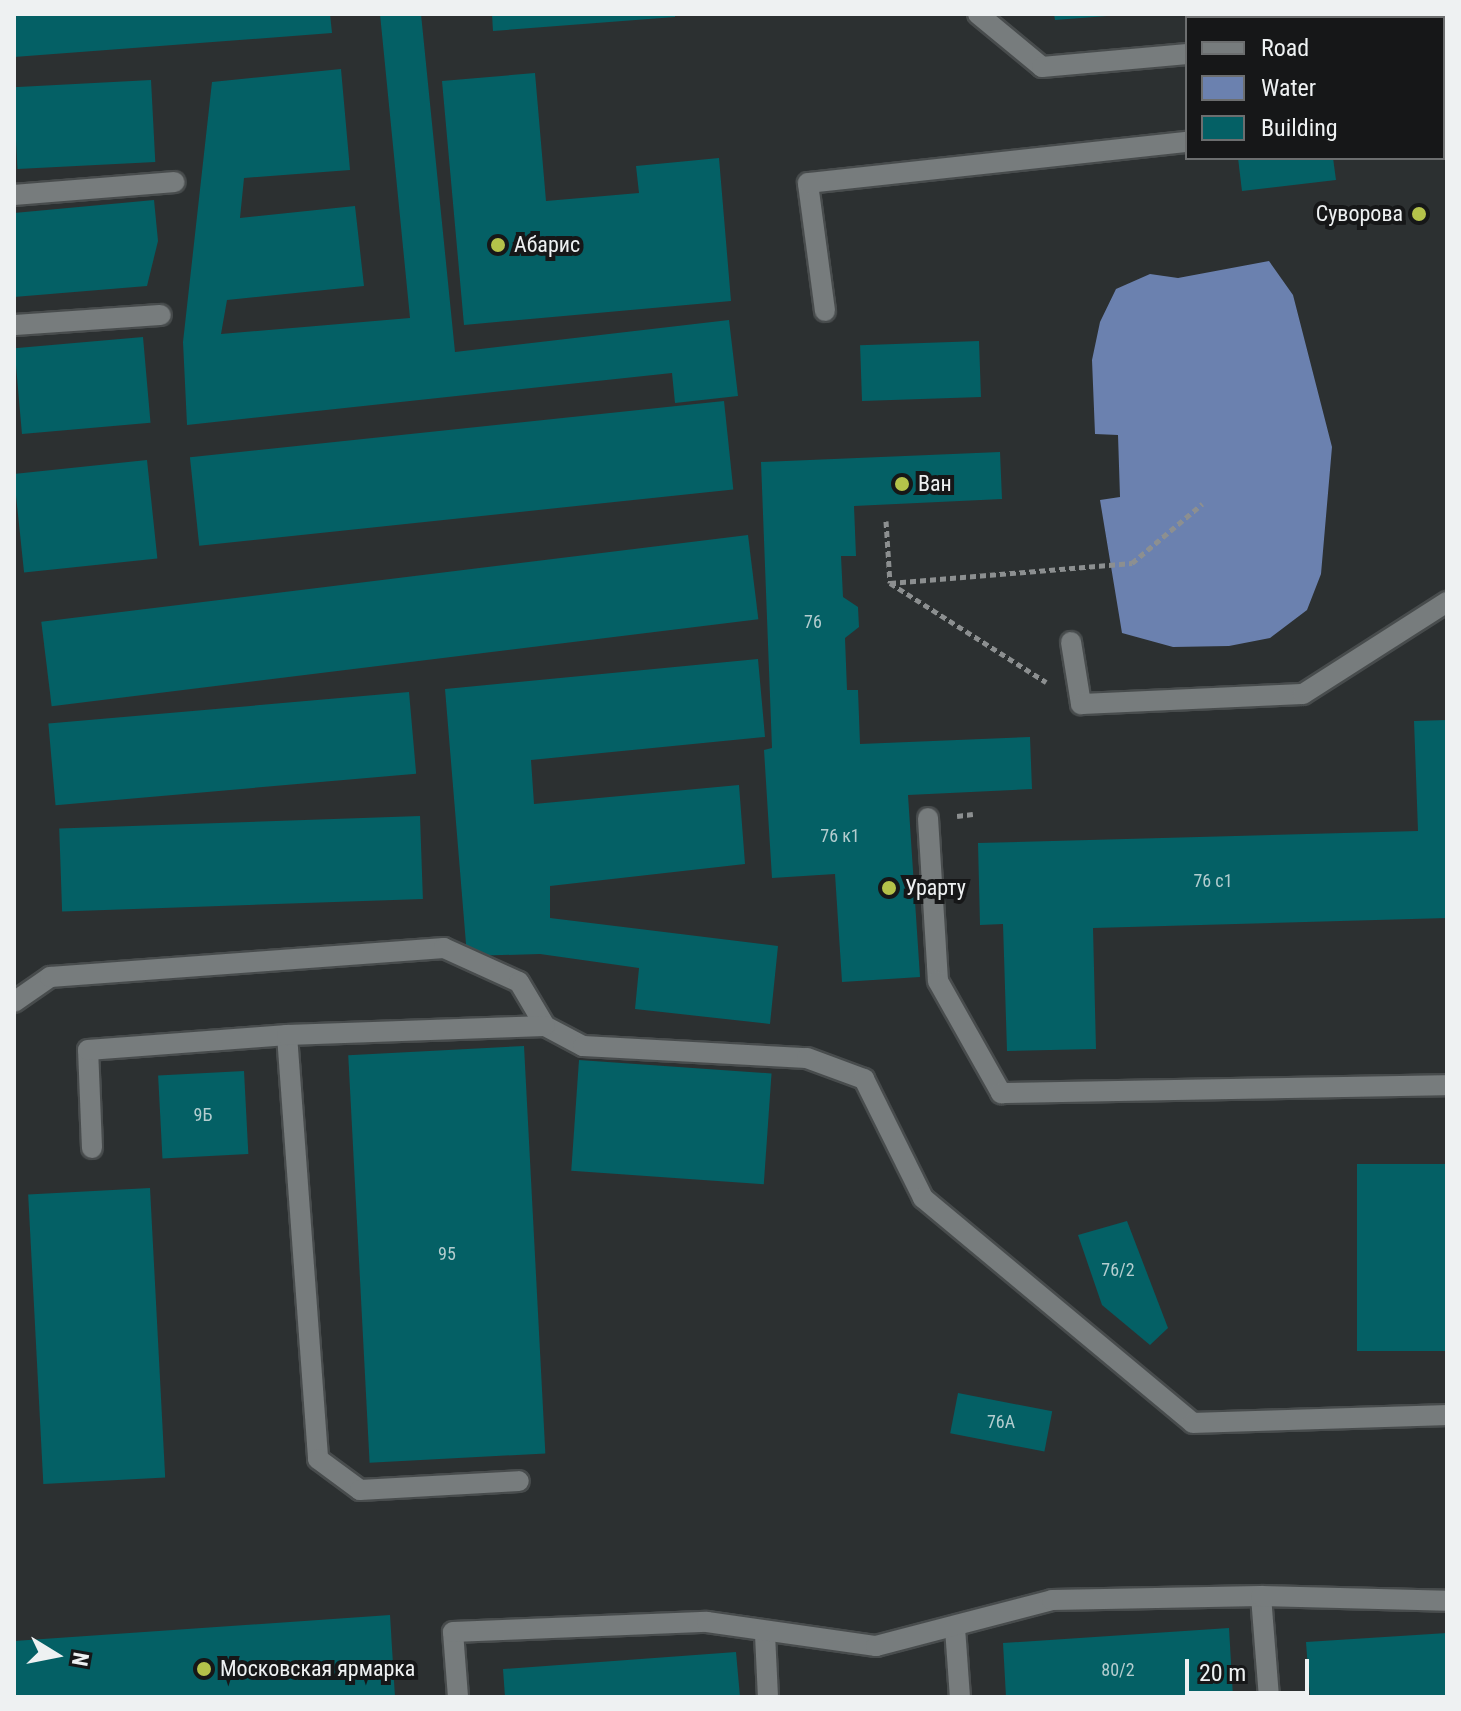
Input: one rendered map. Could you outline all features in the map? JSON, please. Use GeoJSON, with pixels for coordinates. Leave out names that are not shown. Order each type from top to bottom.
{"type":"FeatureCollection","features":[{"type":"Feature","properties":{"kind":"lane"},"geometry":{"type":"LineString","coordinates":[[978,14],[1042,67],[1185,54]]}},
{"type":"Feature","properties":{"kind":"lane"},"geometry":{"type":"LineString","coordinates":[[825,311],[808,183],[1185,142]]}},
{"type":"Feature","properties":{"kind":"lane"},"geometry":{"type":"LineString","coordinates":[[14,195],[174,182]]}},
{"type":"Feature","properties":{"kind":"lane"},"geometry":{"type":"LineString","coordinates":[[14,325],[161,315]]}},
{"type":"Feature","properties":{"kind":"lane"},"geometry":{"type":"LineString","coordinates":[[1071,642],[1081,704],[1303,694],[1447,602]]}},
{"type":"Feature","properties":{"kind":"lane"},"geometry":{"type":"LineString","coordinates":[[928,818],[938,981],[1001,1093],[1447,1085]]}},
{"type":"Feature","properties":{"kind":"lane"},"geometry":{"type":"LineString","coordinates":[[14,1002],[50,977],[444,948],[519,982],[545,1026]]}},
{"type":"Feature","properties":{"kind":"lane"},"geometry":{"type":"LineString","coordinates":[[92,1148],[88,1050],[287,1035],[545,1026],[583,1046],[807,1058],[864,1079],[923,1198],[1193,1423],[1447,1415]]}},
{"type":"Feature","properties":{"kind":"lane"},"geometry":{"type":"LineString","coordinates":[[287,1035],[318,1459],[360,1490],[519,1481]]}},
{"type":"Feature","properties":{"kind":"lane"},"geometry":{"type":"LineString","coordinates":[[1261,1596],[1269,1697]]}},
{"type":"Feature","properties":{"kind":"lane"},"geometry":{"type":"LineString","coordinates":[[458,1697],[453,1632],[707,1622],[765,1634],[876,1646],[955,1628],[1052,1600],[1261,1596],[1447,1601]]}},
{"type":"Feature","properties":{"kind":"lane"},"geometry":{"type":"LineString","coordinates":[[955,1628],[960,1697]]}},
{"type":"Feature","properties":{"kind":"lane"},"geometry":{"type":"LineString","coordinates":[[765,1634],[768,1697]]}},
{"type":"Feature","properties":{"kind":"path"},"geometry":{"type":"LineString","coordinates":[[890,583],[1132,563],[1202,504]]}},
{"type":"Feature","properties":{"kind":"path"},"geometry":{"type":"LineString","coordinates":[[886,521],[890,583]]}},
{"type":"Feature","properties":{"kind":"path"},"geometry":{"type":"LineString","coordinates":[[890,583],[1081,704]]}},
{"type":"Feature","properties":{"kind":"water"},"geometry":{"type":"Polygon","coordinates":[[[1269,261],[1293,295],[1332,447],[1321,574],[1307,610],[1270,638],[1229,646],[1173,647],[1122,633],[1100,500],[1120,497],[1118,435],[1095,434],[1092,360],[1100,322],[1116,289],[1150,274],[1178,278],[1269,261]]]}},
{"type":"Feature","properties":{"kind":"building"},"geometry":{"type":"Polygon","coordinates":[[[14,14],[330,14],[332,33],[14,57],[14,14]]]}},
{"type":"Feature","properties":{"kind":"building"},"geometry":{"type":"Polygon","coordinates":[[[380,14],[421,14],[455,352],[729,320],[738,396],[675,403],[672,373],[187,425],[183,342],[212,82],[341,69],[350,170],[244,178],[240,218],[355,206],[364,286],[227,300],[221,334],[410,318],[380,14]]]}},
{"type":"Feature","properties":{"kind":"building"},"geometry":{"type":"Polygon","coordinates":[[[492,14],[675,14],[675,17],[493,31],[492,14]]]}},
{"type":"Feature","properties":{"kind":"building"},"geometry":{"type":"Polygon","coordinates":[[[1054,14],[1107,14],[1107,16],[1055,20],[1054,14]]]}},
{"type":"Feature","properties":{"kind":"building"},"geometry":{"type":"Polygon","coordinates":[[[535,73],[546,201],[639,193],[636,166],[719,158],[731,301],[464,325],[442,81],[535,73]]]}},
{"type":"Feature","properties":{"kind":"building"},"geometry":{"type":"Polygon","coordinates":[[[151,80],[155,162],[17,169],[14,87],[151,80]]]}},
{"type":"Feature","properties":{"kind":"building"},"geometry":{"type":"Polygon","coordinates":[[[1238,160],[1333,160],[1336,180],[1242,191],[1238,160]]]}},
{"type":"Feature","properties":{"kind":"building"},"geometry":{"type":"Polygon","coordinates":[[[154,200],[158,241],[147,286],[14,297],[14,213],[154,200]]]}},
{"type":"Feature","properties":{"kind":"building"},"geometry":{"type":"Polygon","coordinates":[[[143,337],[150,423],[22,434],[14,348],[143,337]]]}},
{"type":"Feature","properties":{"kind":"building"},"geometry":{"type":"Polygon","coordinates":[[[979,341],[981,397],[862,401],[860,345],[979,341]]]}},
{"type":"Feature","properties":{"kind":"building"},"geometry":{"type":"Polygon","coordinates":[[[724,401],[733,490],[199,546],[190,457],[724,401]]]}},
{"type":"Feature","properties":{"kind":"building"},"geometry":{"type":"Polygon","coordinates":[[[1000,452],[1002,499],[854,506],[856,556],[841,556],[843,597],[858,607],[859,627],[845,638],[847,690],[858,690],[860,744],[1030,737],[1032,789],[908,795],[920,977],[842,982],[835,874],[772,878],[764,750],[772,748],[761,462],[1000,452]]]}},
{"type":"Feature","properties":{"kind":"building"},"geometry":{"type":"Polygon","coordinates":[[[147,460],[157,558],[24,572],[14,474],[147,460]]]}},
{"type":"Feature","properties":{"kind":"building"},"geometry":{"type":"Polygon","coordinates":[[[748,535],[758,619],[52,706],[41,622],[748,535]]]}},
{"type":"Feature","properties":{"kind":"building"},"geometry":{"type":"Polygon","coordinates":[[[758,659],[765,737],[531,760],[534,804],[739,785],[745,864],[550,886],[550,918],[778,946],[770,1024],[635,1009],[639,968],[540,954],[467,956],[445,689],[758,659]]]}},
{"type":"Feature","properties":{"kind":"building"},"geometry":{"type":"Polygon","coordinates":[[[409,692],[416,774],[56,805],[48,724],[409,692]]]}},
{"type":"Feature","properties":{"kind":"building"},"geometry":{"type":"Polygon","coordinates":[[[1447,720],[1447,918],[1093,928],[1096,1049],[1007,1051],[1003,924],[980,925],[978,843],[1418,831],[1414,721],[1447,720]]]}},
{"type":"Feature","properties":{"kind":"building"},"geometry":{"type":"Polygon","coordinates":[[[420,816],[423,899],[62,912],[59,829],[420,816]]]}},
{"type":"Feature","properties":{"kind":"building"},"geometry":{"type":"Polygon","coordinates":[[[524,1046],[545,1453],[370,1463],[348,1055],[524,1046]]]}},
{"type":"Feature","properties":{"kind":"building"},"geometry":{"type":"Polygon","coordinates":[[[579,1060],[772,1073],[764,1184],[571,1171],[579,1060]]]}},
{"type":"Feature","properties":{"kind":"building"},"geometry":{"type":"Polygon","coordinates":[[[244,1071],[248,1154],[162,1158],[158,1076],[244,1071]]]}},
{"type":"Feature","properties":{"kind":"building"},"geometry":{"type":"Polygon","coordinates":[[[1357,1164],[1447,1164],[1447,1351],[1357,1351],[1357,1164]]]}},
{"type":"Feature","properties":{"kind":"building"},"geometry":{"type":"Polygon","coordinates":[[[150,1188],[165,1478],[43,1484],[28,1194],[150,1188]]]}},
{"type":"Feature","properties":{"kind":"building"},"geometry":{"type":"Polygon","coordinates":[[[1127,1221],[1168,1328],[1150,1345],[1102,1305],[1078,1235],[1127,1221]]]}},
{"type":"Feature","properties":{"kind":"building"},"geometry":{"type":"Polygon","coordinates":[[[958,1393],[1052,1411],[1044,1452],[950,1433],[958,1393]]]}},
{"type":"Feature","properties":{"kind":"building","name":"Московская ярмарка"},"geometry":{"type":"Polygon","coordinates":[[[390,1615],[395,1697],[14,1697],[14,1641],[390,1615]]]}},
{"type":"Feature","properties":{"kind":"building"},"geometry":{"type":"Polygon","coordinates":[[[1229,1628],[1233,1697],[1006,1697],[1003,1643],[1229,1628]]]}},
{"type":"Feature","properties":{"kind":"building"},"geometry":{"type":"Polygon","coordinates":[[[1447,1633],[1447,1697],[1310,1697],[1306,1642],[1447,1633]]]}},
{"type":"Feature","properties":{"kind":"building"},"geometry":{"type":"Polygon","coordinates":[[[736,1652],[740,1697],[505,1697],[503,1669],[736,1652]]]}},
{"type":"Feature","properties":{"kind":"place","name":"Суворова"},"geometry":{"type":"Point","coordinates":[1419,214]}},
{"type":"Feature","properties":{"kind":"place","name":"Абарис"},"geometry":{"type":"Point","coordinates":[498,245]}},
{"type":"Feature","properties":{"kind":"place","name":"Ван"},"geometry":{"type":"Point","coordinates":[902,484]}},
{"type":"Feature","properties":{"kind":"place","name":"Урарту"},"geometry":{"type":"Point","coordinates":[889,888]}},
{"type":"Feature","properties":{"kind":"place","name":"Московская ярмарка"},"geometry":{"type":"Point","coordinates":[204,1669]}}]}
